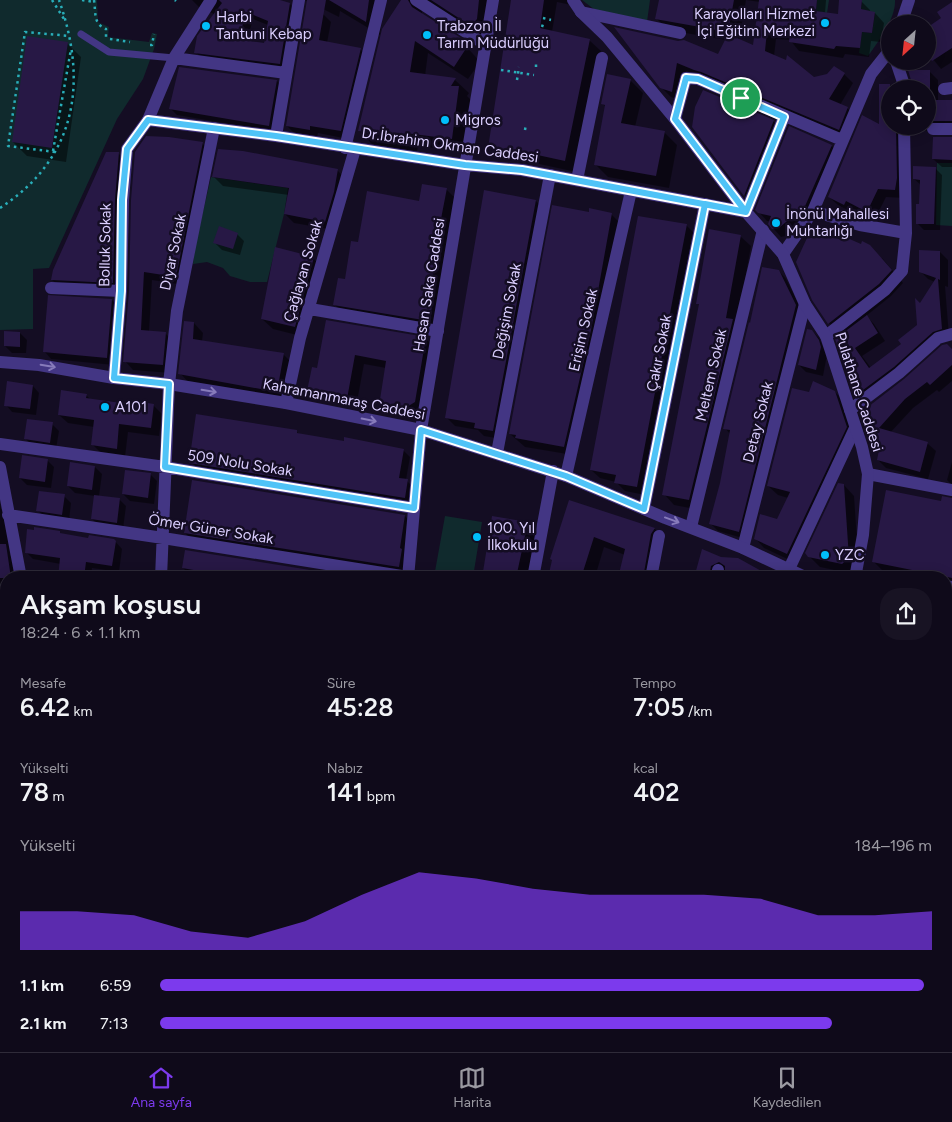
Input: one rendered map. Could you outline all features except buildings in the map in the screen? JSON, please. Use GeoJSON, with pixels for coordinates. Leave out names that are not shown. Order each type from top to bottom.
{"type":"FeatureCollection","features":[{"type":"Feature","properties":{"kind":"street","name":"Bolluk Sokak"},"geometry":{"type":"LineString","coordinates":[[114,378],[121,291],[122,200],[127,149],[148,120],[174,58],[211,0]]}},
{"type":"Feature","properties":{"kind":"street"},"geometry":{"type":"LineString","coordinates":[[276,136],[299,0]]}},
{"type":"Feature","properties":{"kind":"street","name":"Çağlayan Sokak"},"geometry":{"type":"LineString","coordinates":[[286,403],[300,338],[310,309],[350,148],[381,0]]}},
{"type":"Feature","properties":{"kind":"street"},"geometry":{"type":"LineString","coordinates":[[416,0],[486,45]]}},
{"type":"Feature","properties":{"kind":"street","name":"Hasan Saka Caddesi"},"geometry":{"type":"LineString","coordinates":[[409,571],[421,430],[493,0]]}},
{"type":"Feature","properties":{"kind":"street","name":"Pulathane Caddesi"},"geometry":{"type":"LineString","coordinates":[[573,0],[581,12],[607,37],[675,119],[746,212],[783,254],[805,304],[826,336],[868,474],[863,535],[857,571]]}},
{"type":"Feature","properties":{"kind":"street"},"geometry":{"type":"LineString","coordinates":[[904,15],[909,0]]}},
{"type":"Feature","properties":{"kind":"street"},"geometry":{"type":"LineString","coordinates":[[581,12],[680,33]]}},
{"type":"Feature","properties":{"kind":"street"},"geometry":{"type":"LineString","coordinates":[[174,58],[286,73]]}},
{"type":"Feature","properties":{"kind":"street"},"geometry":{"type":"LineString","coordinates":[[577,180],[602,58]]}},
{"type":"Feature","properties":{"kind":"street"},"geometry":{"type":"LineString","coordinates":[[783,254],[813,211],[871,74],[881,61]]}},
{"type":"Feature","properties":{"kind":"street"},"geometry":{"type":"LineString","coordinates":[[675,119],[686,78],[698,79],[842,140]]}},
{"type":"Feature","properties":{"kind":"street"},"geometry":{"type":"LineString","coordinates":[[746,212],[784,117]]}},
{"type":"Feature","properties":{"kind":"street","name":"Dr.İbrahim Okman Caddesi"},"geometry":{"type":"LineString","coordinates":[[148,120],[276,136],[465,165],[522,170],[746,212]]}},
{"type":"Feature","properties":{"kind":"street","name":"Diyar Sokak"},"geometry":{"type":"LineString","coordinates":[[161,571],[169,384],[177,311],[214,128]]}},
{"type":"Feature","properties":{"kind":"street"},"geometry":{"type":"LineString","coordinates":[[936,129],[952,129]]}},
{"type":"Feature","properties":{"kind":"street"},"geometry":{"type":"LineString","coordinates":[[826,336],[885,290],[902,271],[906,233],[904,135]]}},
{"type":"Feature","properties":{"kind":"street","name":"Değişim Sokak"},"geometry":{"type":"LineString","coordinates":[[497,453],[550,175]]}},
{"type":"Feature","properties":{"kind":"street","name":"Erişim Sokak"},"geometry":{"type":"LineString","coordinates":[[566,476],[631,191]]}},
{"type":"Feature","properties":{"kind":"street","name":"Çakır Sokak"},"geometry":{"type":"LineString","coordinates":[[644,509],[705,204]]}},
{"type":"Feature","properties":{"kind":"street"},"geometry":{"type":"LineString","coordinates":[[813,211],[860,225],[906,233]]}},
{"type":"Feature","properties":{"kind":"street","name":"Meltem Sokak"},"geometry":{"type":"LineString","coordinates":[[691,527],[763,230]]}},
{"type":"Feature","properties":{"kind":"street"},"geometry":{"type":"LineString","coordinates":[[51,288],[121,291]]}},
{"type":"Feature","properties":{"kind":"street","name":"Detay Sokak"},"geometry":{"type":"LineString","coordinates":[[743,548],[805,304]]}},
{"type":"Feature","properties":{"kind":"street"},"geometry":{"type":"LineString","coordinates":[[310,309],[438,331]]}},
{"type":"Feature","properties":{"kind":"street"},"geometry":{"type":"LineString","coordinates":[[850,410],[899,373],[938,338],[952,334]]}},
{"type":"Feature","properties":{"kind":"street","name":"Kahramanmaraş Caddesi"},"geometry":{"type":"LineString","coordinates":[[0,362],[39,365],[114,378],[169,384],[286,403],[421,430],[566,476],[743,548],[793,571]]}},
{"type":"Feature","properties":{"kind":"street"},"geometry":{"type":"LineString","coordinates":[[789,569],[855,428]]}},
{"type":"Feature","properties":{"kind":"street","name":"509 Nolu Sokak"},"geometry":{"type":"LineString","coordinates":[[0,444],[165,467],[414,508]]}},
{"type":"Feature","properties":{"kind":"street"},"geometry":{"type":"LineString","coordinates":[[0,467],[2,495],[20,571]]}},
{"type":"Feature","properties":{"kind":"street"},"geometry":{"type":"LineString","coordinates":[[534,571],[552,471]]}},
{"type":"Feature","properties":{"kind":"street"},"geometry":{"type":"LineString","coordinates":[[868,474],[952,490]]}},
{"type":"Feature","properties":{"kind":"street","name":"Ömer Güner Sokak"},"geometry":{"type":"LineString","coordinates":[[8,516],[163,538],[370,571]]}},
{"type":"Feature","properties":{"kind":"street"},"geometry":{"type":"LineString","coordinates":[[652,571],[659,536]]}},
{"type":"Feature","properties":{"kind":"street"},"geometry":{"type":"LineString","coordinates":[[0,544],[14,543]]}},
{"type":"Feature","properties":{"kind":"lane"},"geometry":{"type":"LineString","coordinates":[[81,34],[108,52],[174,58]]}},
{"type":"Feature","properties":{"kind":"path"},"geometry":{"type":"LineString","coordinates":[[52,0],[68,25]]}},
{"type":"Feature","properties":{"kind":"path"},"geometry":{"type":"LineString","coordinates":[[0,208],[28,187],[48,164],[64,132],[75,88],[72,45],[68,25],[59,0]]}},
{"type":"Feature","properties":{"kind":"path"},"geometry":{"type":"LineString","coordinates":[[82,0],[94,1],[97,22],[99,26],[106,30],[106,37],[108,39],[134,43]]}},
{"type":"Feature","properties":{"kind":"path"},"geometry":{"type":"LineString","coordinates":[[544,18],[551,20]]}},
{"type":"Feature","properties":{"kind":"path"},"geometry":{"type":"LineString","coordinates":[[54,152],[8,146],[25,32],[70,36]]}},
{"type":"Feature","properties":{"kind":"path"},"geometry":{"type":"LineString","coordinates":[[143,44],[152,45],[154,34]]}},
{"type":"Feature","properties":{"kind":"path"},"geometry":{"type":"LineString","coordinates":[[54,152],[72,45]]}},
{"type":"Feature","properties":{"kind":"path"},"geometry":{"type":"LineString","coordinates":[[536,62],[536,67]]}},
{"type":"Feature","properties":{"kind":"path"},"geometry":{"type":"LineString","coordinates":[[517,80],[519,67]]}},
{"type":"Feature","properties":{"kind":"path"},"geometry":{"type":"LineString","coordinates":[[501,70],[534,75]]}},
{"type":"Feature","properties":{"kind":"path"},"geometry":{"type":"LineString","coordinates":[[525,130],[526,124]]}},
{"type":"Feature","properties":{"kind":"path"},"geometry":{"type":"LineString","coordinates":[[520,153],[522,147]]}},
{"type":"Feature","properties":{"kind":"green space"},"geometry":{"type":"Polygon","coordinates":[[[0,0],[97,0],[98,22],[109,27],[108,37],[149,42],[152,33],[157,34],[154,49],[143,79],[117,119],[49,268],[33,269],[33,329],[0,330],[0,0]]]}},
{"type":"Feature","properties":{"kind":"green space"},"geometry":{"type":"Polygon","coordinates":[[[582,0],[650,0],[647,22],[595,10],[582,0]]]}},
{"type":"Feature","properties":{"kind":"green space"},"geometry":{"type":"Polygon","coordinates":[[[817,0],[829,0],[827,13],[816,11],[817,0]]]}},
{"type":"Feature","properties":{"kind":"green space"},"geometry":{"type":"Polygon","coordinates":[[[862,0],[895,0],[893,15],[881,15],[881,37],[868,56],[859,53],[862,32],[872,33],[875,13],[861,9],[862,0]]]}},
{"type":"Feature","properties":{"kind":"green space"},"geometry":{"type":"Polygon","coordinates":[[[937,163],[952,163],[952,226],[936,225],[937,163]]]}},
{"type":"Feature","properties":{"kind":"green space"},"geometry":{"type":"Polygon","coordinates":[[[211,177],[288,188],[284,214],[267,282],[250,282],[230,276],[223,268],[207,262],[193,264],[211,177]]]}},
{"type":"Feature","properties":{"kind":"green space"},"geometry":{"type":"Polygon","coordinates":[[[445,516],[482,522],[474,571],[435,571],[445,516]]]}},
{"type":"Feature","properties":{"kind":"place","name":"Karayolları Hizmet İçi Eğitim Merkezi"},"geometry":{"type":"Point","coordinates":[825,23]}},
{"type":"Feature","properties":{"kind":"place","name":"Harbi Tantuni Kebap"},"geometry":{"type":"Point","coordinates":[206,26]}},
{"type":"Feature","properties":{"kind":"place","name":"Trabzon İl Tarım Müdürlüğü"},"geometry":{"type":"Point","coordinates":[427,35]}},
{"type":"Feature","properties":{"kind":"place","name":"Migros"},"geometry":{"type":"Point","coordinates":[445,120]}},
{"type":"Feature","properties":{"kind":"place","name":"İnönü Mahallesi Muhtarlığı"},"geometry":{"type":"Point","coordinates":[776,223]}},
{"type":"Feature","properties":{"kind":"place","name":"A101"},"geometry":{"type":"Point","coordinates":[105,407]}},
{"type":"Feature","properties":{"kind":"place","name":"100. Yıl İlkokulu"},"geometry":{"type":"Point","coordinates":[477,537]}},
{"type":"Feature","properties":{"kind":"place","name":"YZC"},"geometry":{"type":"Point","coordinates":[825,555]}},
{"type":"Feature","properties":{"kind":"route"},"geometry":{"type":"LineString","coordinates":[[741,98],[698,79],[686,78],[675,119],[746,212],[705,204],[644,509],[566,476],[421,430],[414,508],[165,467],[169,384],[114,378],[121,291],[122,200],[127,149],[148,120],[276,136],[465,165],[522,170],[746,212],[784,117],[741,98]]}}]}
